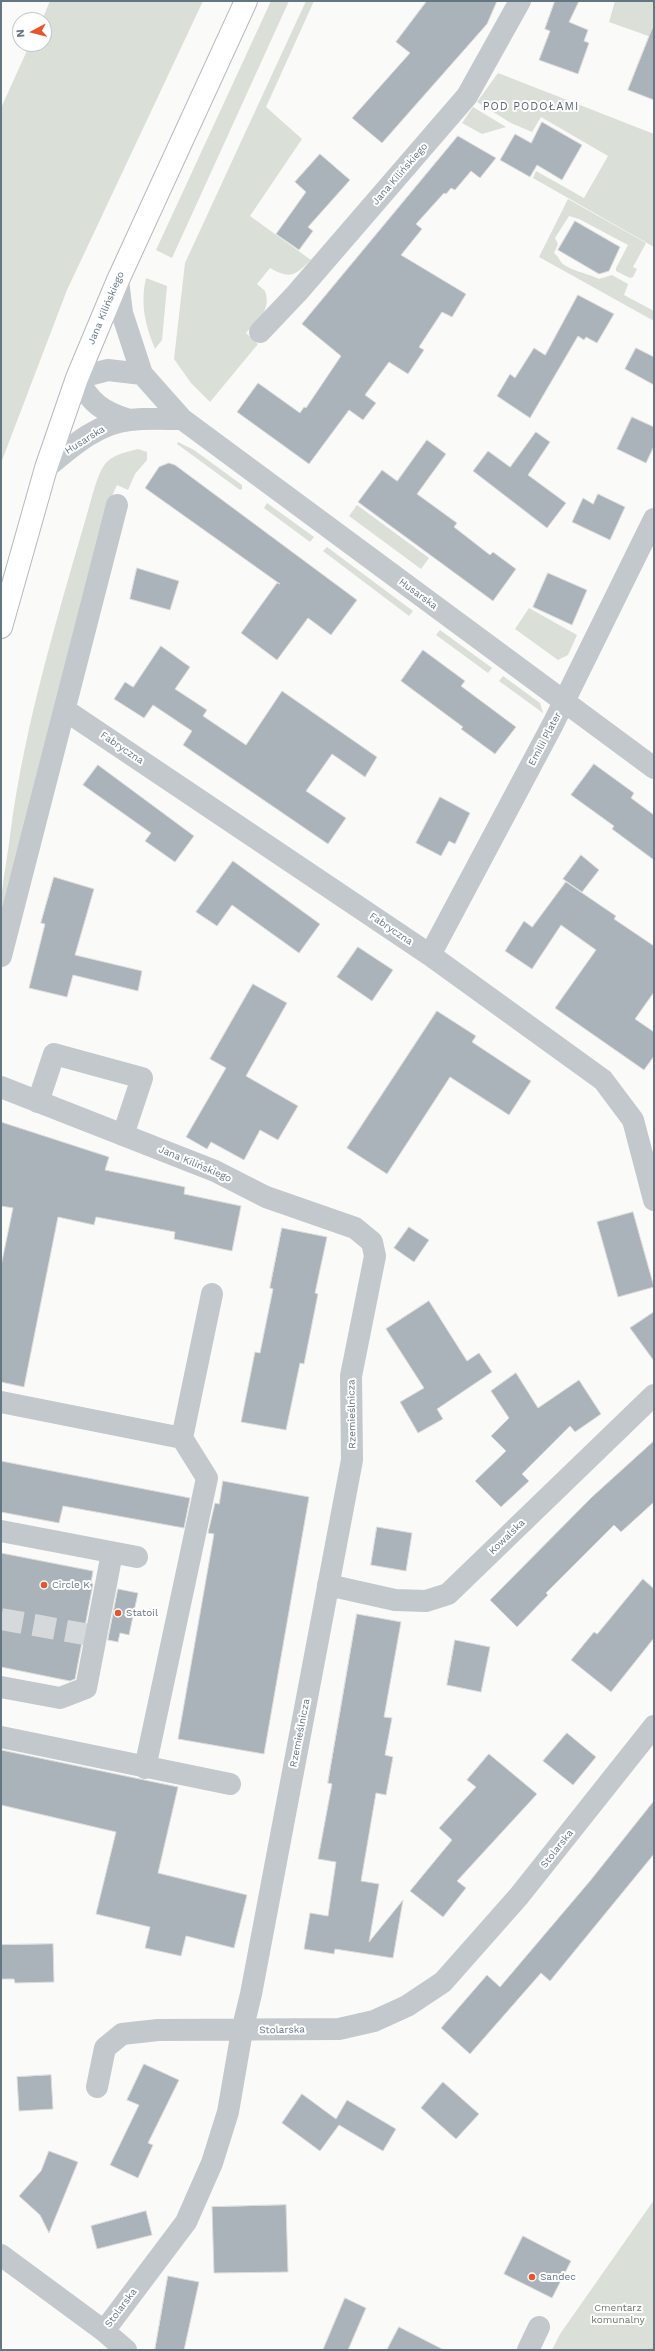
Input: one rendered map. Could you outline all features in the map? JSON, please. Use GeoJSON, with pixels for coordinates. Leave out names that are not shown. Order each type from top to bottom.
{"type":"FeatureCollection","features":[{"type":"Feature","properties":{"kind":"main road","name":"Jana Kilińskiego"},"geometry":{"type":"LineString","coordinates":[[1,627],[46,468],[77,378],[118,280],[246,1]]}},
{"type":"Feature","properties":{"kind":"street","name":"Jana Kilińskiego"},"geometry":{"type":"LineString","coordinates":[[260,332],[297,293],[467,96],[520,1]]}},
{"type":"Feature","properties":{"kind":"street","name":"Husarska"},"geometry":{"type":"LineString","coordinates":[[118,280],[122,313],[142,374],[182,419],[654,768]]}},
{"type":"Feature","properties":{"kind":"street"},"geometry":{"type":"LineString","coordinates":[[77,378],[108,370],[142,374]]}},
{"type":"Feature","properties":{"kind":"street","name":"Husarska"},"geometry":{"type":"LineString","coordinates":[[77,378],[86,394],[96,406],[110,414],[129,420]]}},
{"type":"Feature","properties":{"kind":"street","name":"Husarska"},"geometry":{"type":"LineString","coordinates":[[46,468],[73,446],[109,425],[129,420],[182,419]]}},
{"type":"Feature","properties":{"kind":"street"},"geometry":{"type":"LineString","coordinates":[[1,956],[117,505]]}},
{"type":"Feature","properties":{"kind":"street","name":"Emilii Plater"},"geometry":{"type":"LineString","coordinates":[[430,955],[564,702],[654,519]]}},
{"type":"Feature","properties":{"kind":"street","name":"Fabryczna"},"geometry":{"type":"LineString","coordinates":[[65,710],[430,955],[602,1080],[633,1120],[654,1200]]}},
{"type":"Feature","properties":{"kind":"street"},"geometry":{"type":"LineString","coordinates":[[38,1102],[54,1054],[142,1078],[123,1135]]}},
{"type":"Feature","properties":{"kind":"street","name":"Jana Kilińskiego"},"geometry":{"type":"LineString","coordinates":[[1,1087],[215,1171],[266,1197],[355,1228],[372,1242],[375,1256]]}},
{"type":"Feature","properties":{"kind":"street","name":"Rzemieślnicza"},"geometry":{"type":"LineString","coordinates":[[242,2031],[252,1986],[352,1460],[351,1376],[375,1256]]}},
{"type":"Feature","properties":{"kind":"street"},"geometry":{"type":"LineString","coordinates":[[145,1768],[207,1478],[182,1438],[212,1294]]}},
{"type":"Feature","properties":{"kind":"street","name":"Kowalska"},"geometry":{"type":"LineString","coordinates":[[328,1585],[395,1600],[426,1601],[448,1594],[654,1395]]}},
{"type":"Feature","properties":{"kind":"street"},"geometry":{"type":"LineString","coordinates":[[1,1402],[182,1438]]}},
{"type":"Feature","properties":{"kind":"street"},"geometry":{"type":"LineString","coordinates":[[1,1531],[137,1557]]}},
{"type":"Feature","properties":{"kind":"street"},"geometry":{"type":"LineString","coordinates":[[1,1687],[60,1698],[86,1688],[112,1553]]}},
{"type":"Feature","properties":{"kind":"street","name":"Stolarska"},"geometry":{"type":"LineString","coordinates":[[1,2255],[104,2331],[186,2222],[212,2163],[228,2112],[242,2031],[339,2029],[374,2021],[407,2006],[443,1982],[519,1896],[654,1726]]}},
{"type":"Feature","properties":{"kind":"street"},"geometry":{"type":"LineString","coordinates":[[1,1737],[145,1768],[230,1784]]}},
{"type":"Feature","properties":{"kind":"street"},"geometry":{"type":"LineString","coordinates":[[97,2087],[105,2048],[122,2034],[158,2030],[242,2031]]}},
{"type":"Feature","properties":{"kind":"street"},"geometry":{"type":"LineString","coordinates":[[528,2350],[539,2327]]}},
{"type":"Feature","properties":{"kind":"street"},"geometry":{"type":"LineString","coordinates":[[104,2331],[126,2350]]}},
{"type":"Feature","properties":{"kind":"green space"},"geometry":{"type":"Polygon","coordinates":[[[50,1],[203,1],[67,290],[1,463],[1,108],[26,52],[52,52],[52,12],[45,12],[50,1]]]}},
{"type":"Feature","properties":{"kind":"green space"},"geometry":{"type":"Polygon","coordinates":[[[271,1],[289,1],[172,258],[156,250],[271,1]]]}},
{"type":"Feature","properties":{"kind":"green space"},"geometry":{"type":"Polygon","coordinates":[[[306,1],[314,1],[266,107],[302,139],[250,216],[311,260],[297,272],[288,275],[270,268],[257,284],[265,291],[267,304],[262,315],[246,333],[258,344],[210,402],[191,383],[174,359],[185,263],[306,1]]]}},
{"type":"Feature","properties":{"kind":"green space"},"geometry":{"type":"Polygon","coordinates":[[[615,1],[654,1],[654,38],[609,22],[615,1]]]}},
{"type":"Feature","properties":{"kind":"green space"},"geometry":{"type":"Polygon","coordinates":[[[498,73],[654,134],[654,247],[533,178],[536,171],[584,198],[608,156],[541,117],[532,132],[511,123],[477,102],[498,73]]]}},
{"type":"Feature","properties":{"kind":"green space"},"geometry":{"type":"Polygon","coordinates":[[[473,107],[506,127],[482,134],[462,123],[473,107]]]}},
{"type":"Feature","properties":{"kind":"green space"},"geometry":{"type":"Polygon","coordinates":[[[568,199],[646,243],[633,267],[637,269],[633,277],[630,278],[616,271],[616,268],[628,245],[579,219],[569,216],[555,238],[558,244],[554,253],[564,265],[573,270],[599,279],[612,275],[628,284],[624,295],[654,311],[654,321],[539,257],[568,199]]]}},
{"type":"Feature","properties":{"kind":"green space"},"geometry":{"type":"Polygon","coordinates":[[[146,278],[167,286],[162,340],[155,349],[144,314],[143,296],[146,278]]]}},
{"type":"Feature","properties":{"kind":"green space"},"geometry":{"type":"Polygon","coordinates":[[[178,442],[194,450],[242,485],[242,489],[240,490],[177,444],[178,442]]]}},
{"type":"Feature","properties":{"kind":"green space"},"geometry":{"type":"Polygon","coordinates":[[[138,449],[147,452],[147,460],[135,474],[128,490],[117,485],[113,494],[82,607],[5,912],[1,911],[4,874],[17,792],[34,706],[93,493],[103,467],[107,462],[118,455],[138,449]]]}},
{"type":"Feature","properties":{"kind":"green space"},"geometry":{"type":"Polygon","coordinates":[[[267,503],[314,537],[310,542],[264,508],[267,503]]]}},
{"type":"Feature","properties":{"kind":"green space"},"geometry":{"type":"Polygon","coordinates":[[[357,505],[429,558],[421,569],[349,516],[357,505]]]}},
{"type":"Feature","properties":{"kind":"green space"},"geometry":{"type":"Polygon","coordinates":[[[327,547],[413,611],[409,616],[323,551],[327,547]]]}},
{"type":"Feature","properties":{"kind":"green space"},"geometry":{"type":"Polygon","coordinates":[[[529,608],[577,635],[568,655],[558,660],[515,629],[529,608]]]}},
{"type":"Feature","properties":{"kind":"green space"},"geometry":{"type":"Polygon","coordinates":[[[440,630],[492,668],[488,673],[436,635],[440,630]]]}},
{"type":"Feature","properties":{"kind":"green space"},"geometry":{"type":"Polygon","coordinates":[[[503,676],[540,703],[543,713],[499,681],[503,676]]]}},
{"type":"Feature","properties":{"kind":"green space","name":"Cmentarz komunalny"},"geometry":{"type":"Polygon","coordinates":[[[654,2200],[654,2350],[552,2350],[560,2334],[654,2200]]]}},
{"type":"Feature","properties":{"kind":"building"},"geometry":{"type":"Polygon","coordinates":[[[427,1],[497,1],[487,24],[382,143],[352,118],[410,53],[396,42],[427,1]]]}},
{"type":"Feature","properties":{"kind":"building"},"geometry":{"type":"Polygon","coordinates":[[[555,1],[579,1],[569,22],[588,30],[584,41],[589,43],[578,74],[539,60],[550,31],[545,29],[555,1]]]}},
{"type":"Feature","properties":{"kind":"building"},"geometry":{"type":"Polygon","coordinates":[[[654,27],[654,100],[628,90],[654,27]]]}},
{"type":"Feature","properties":{"kind":"building"},"geometry":{"type":"Polygon","coordinates":[[[542,122],[582,145],[562,180],[537,165],[530,177],[500,160],[515,134],[531,143],[542,122]]]}},
{"type":"Feature","properties":{"kind":"building"},"geometry":{"type":"Polygon","coordinates":[[[458,136],[496,158],[480,178],[471,171],[455,190],[451,188],[446,194],[444,193],[416,224],[422,229],[401,255],[466,294],[452,317],[442,312],[419,347],[424,350],[408,374],[389,362],[365,395],[376,403],[363,420],[349,410],[309,464],[237,412],[258,383],[300,413],[304,407],[306,408],[341,356],[302,324],[458,136]]]}},
{"type":"Feature","properties":{"kind":"building"},"geometry":{"type":"Polygon","coordinates":[[[320,154],[350,180],[308,227],[313,231],[299,250],[276,234],[306,192],[295,182],[320,154]]]}},
{"type":"Feature","properties":{"kind":"building"},"geometry":{"type":"Polygon","coordinates":[[[575,221],[620,247],[609,271],[599,274],[558,250],[575,221]]]}},
{"type":"Feature","properties":{"kind":"building"},"geometry":{"type":"Polygon","coordinates":[[[578,295],[614,314],[597,343],[586,337],[584,340],[578,336],[530,418],[497,396],[510,374],[515,378],[534,348],[545,355],[578,295]]]}},
{"type":"Feature","properties":{"kind":"building"},"geometry":{"type":"Polygon","coordinates":[[[636,348],[654,357],[654,385],[625,369],[636,348]]]}},
{"type":"Feature","properties":{"kind":"building"},"geometry":{"type":"Polygon","coordinates":[[[632,417],[654,427],[654,446],[646,463],[617,449],[632,417]]]}},
{"type":"Feature","properties":{"kind":"building"},"geometry":{"type":"Polygon","coordinates":[[[536,432],[550,442],[528,475],[566,503],[547,528],[473,471],[488,451],[510,467],[536,432]]]}},
{"type":"Feature","properties":{"kind":"building"},"geometry":{"type":"Polygon","coordinates":[[[427,440],[446,454],[417,494],[457,523],[454,527],[490,555],[493,552],[516,569],[493,601],[358,502],[382,470],[397,481],[427,440]]]}},
{"type":"Feature","properties":{"kind":"building"},"geometry":{"type":"Polygon","coordinates":[[[169,463],[175,465],[357,600],[331,635],[308,618],[277,660],[241,633],[277,583],[280,584],[145,488],[159,467],[169,463]]]}},
{"type":"Feature","properties":{"kind":"building"},"geometry":{"type":"Polygon","coordinates":[[[598,494],[625,507],[610,540],[572,522],[583,498],[593,504],[598,494]]]}},
{"type":"Feature","properties":{"kind":"building"},"geometry":{"type":"Polygon","coordinates":[[[137,568],[179,581],[170,610],[130,599],[137,568]]]}},
{"type":"Feature","properties":{"kind":"building"},"geometry":{"type":"Polygon","coordinates":[[[548,573],[587,590],[572,625],[533,607],[548,573]]]}},
{"type":"Feature","properties":{"kind":"building"},"geometry":{"type":"Polygon","coordinates":[[[161,646],[190,667],[175,689],[207,710],[203,716],[246,745],[282,691],[377,757],[365,777],[332,754],[306,791],[346,818],[328,844],[183,745],[192,731],[153,705],[144,718],[114,699],[125,682],[133,687],[161,646]]]}},
{"type":"Feature","properties":{"kind":"building"},"geometry":{"type":"Polygon","coordinates":[[[423,650],[465,681],[461,686],[516,727],[495,754],[461,729],[463,727],[401,681],[423,650]]]}},
{"type":"Feature","properties":{"kind":"building"},"geometry":{"type":"Polygon","coordinates":[[[594,764],[634,793],[631,798],[654,815],[654,860],[612,829],[614,826],[571,795],[594,764]]]}},
{"type":"Feature","properties":{"kind":"building"},"geometry":{"type":"Polygon","coordinates":[[[98,765],[194,836],[175,862],[145,841],[151,833],[83,785],[98,765]]]}},
{"type":"Feature","properties":{"kind":"building"},"geometry":{"type":"Polygon","coordinates":[[[440,797],[470,813],[455,844],[449,841],[441,856],[416,843],[440,797]]]}},
{"type":"Feature","properties":{"kind":"building"},"geometry":{"type":"Polygon","coordinates":[[[581,855],[599,870],[582,892],[563,879],[581,855]]]}},
{"type":"Feature","properties":{"kind":"building"},"geometry":{"type":"Polygon","coordinates":[[[233,861],[320,924],[299,953],[232,905],[217,926],[196,912],[233,861]]]}},
{"type":"Feature","properties":{"kind":"building"},"geometry":{"type":"Polygon","coordinates":[[[54,877],[94,889],[75,955],[142,971],[138,991],[73,975],[67,997],[29,988],[45,924],[41,923],[54,877]]]}},
{"type":"Feature","properties":{"kind":"building"},"geometry":{"type":"Polygon","coordinates":[[[566,882],[616,916],[614,919],[654,946],[654,992],[635,1019],[654,1032],[654,1056],[644,1070],[555,1008],[596,950],[561,925],[532,969],[505,951],[524,921],[532,927],[566,882]]]}},
{"type":"Feature","properties":{"kind":"building"},"geometry":{"type":"Polygon","coordinates":[[[358,947],[393,970],[372,1001],[337,977],[358,947]]]}},
{"type":"Feature","properties":{"kind":"building"},"geometry":{"type":"Polygon","coordinates":[[[253,984],[287,1003],[246,1076],[298,1106],[278,1140],[260,1130],[244,1160],[211,1142],[207,1149],[186,1137],[226,1068],[210,1059],[253,984]]]}},
{"type":"Feature","properties":{"kind":"building"},"geometry":{"type":"Polygon","coordinates":[[[437,1011],[476,1036],[472,1042],[531,1081],[509,1115],[450,1077],[387,1174],[347,1148],[437,1011]]]}},
{"type":"Feature","properties":{"kind":"building"},"geometry":{"type":"Polygon","coordinates":[[[1,1122],[109,1157],[105,1170],[185,1187],[184,1194],[241,1206],[232,1251],[174,1239],[175,1232],[96,1217],[94,1225],[58,1217],[24,1387],[1,1382],[1,1266],[13,1208],[1,1206],[1,1122]]]}},
{"type":"Feature","properties":{"kind":"building"},"geometry":{"type":"Polygon","coordinates":[[[633,1212],[654,1287],[618,1297],[597,1222],[633,1212]]]}},
{"type":"Feature","properties":{"kind":"building"},"geometry":{"type":"Polygon","coordinates":[[[409,1227],[429,1240],[414,1262],[394,1248],[409,1227]]]}},
{"type":"Feature","properties":{"kind":"building"},"geometry":{"type":"Polygon","coordinates":[[[282,1228],[327,1237],[315,1293],[318,1294],[304,1364],[300,1363],[286,1430],[241,1422],[255,1352],[260,1353],[273,1289],[270,1288],[282,1228]]]}},
{"type":"Feature","properties":{"kind":"building"},"geometry":{"type":"Polygon","coordinates":[[[429,1301],[467,1361],[479,1353],[492,1372],[437,1409],[443,1419],[418,1433],[400,1402],[424,1388],[386,1329],[429,1301]]]}},
{"type":"Feature","properties":{"kind":"building"},"geometry":{"type":"Polygon","coordinates":[[[654,1312],[654,1361],[630,1328],[654,1312]]]}},
{"type":"Feature","properties":{"kind":"building"},"geometry":{"type":"Polygon","coordinates":[[[516,1373],[538,1408],[579,1380],[601,1414],[575,1432],[570,1426],[522,1474],[529,1481],[501,1507],[475,1481],[506,1451],[491,1436],[509,1418],[491,1391],[516,1373]]]}},
{"type":"Feature","properties":{"kind":"building"},"geometry":{"type":"Polygon","coordinates":[[[654,1441],[654,1502],[621,1532],[614,1525],[546,1593],[548,1595],[517,1627],[490,1600],[592,1497],[654,1441]]]}},
{"type":"Feature","properties":{"kind":"building"},"geometry":{"type":"Polygon","coordinates":[[[1,1461],[190,1498],[184,1528],[63,1506],[59,1523],[1,1512],[1,1461]]]}},
{"type":"Feature","properties":{"kind":"building"},"geometry":{"type":"Polygon","coordinates":[[[223,1481],[309,1497],[264,1754],[178,1739],[214,1534],[208,1533],[215,1503],[219,1504],[223,1481]]]}},
{"type":"Feature","properties":{"kind":"building"},"geometry":{"type":"Polygon","coordinates":[[[377,1527],[412,1533],[406,1571],[371,1565],[377,1527]]]}},
{"type":"Feature","properties":{"kind":"building"},"geometry":{"type":"Polygon","coordinates":[[[1,1553],[93,1571],[91,1583],[93,1584],[75,1679],[70,1681],[1,1667],[1,1553]]]}},
{"type":"Feature","properties":{"kind":"building"},"geometry":{"type":"Polygon","coordinates":[[[643,1579],[654,1589],[654,1638],[611,1692],[571,1660],[594,1632],[597,1634],[643,1579]]]}},
{"type":"Feature","properties":{"kind":"building","name":"Statoil"},"geometry":{"type":"Polygon","coordinates":[[[118,1589],[138,1593],[129,1635],[120,1633],[118,1642],[108,1640],[118,1589]]]}},
{"type":"Feature","properties":{"kind":"building"},"geometry":{"type":"Polygon","coordinates":[[[357,1614],[401,1622],[384,1717],[392,1718],[385,1755],[393,1757],[386,1795],[376,1793],[361,1881],[379,1884],[369,1942],[403,1900],[393,1958],[335,1949],[334,1954],[304,1949],[310,1913],[328,1916],[336,1862],[318,1859],[332,1784],[328,1783],[357,1614]]]}},
{"type":"Feature","properties":{"kind":"building"},"geometry":{"type":"Polygon","coordinates":[[[455,1640],[490,1647],[481,1692],[447,1685],[455,1640]]]}},
{"type":"Feature","properties":{"kind":"building"},"geometry":{"type":"Polygon","coordinates":[[[567,1733],[596,1757],[573,1785],[543,1761],[567,1733]]]}},
{"type":"Feature","properties":{"kind":"building"},"geometry":{"type":"Polygon","coordinates":[[[1,1750],[178,1787],[158,1873],[247,1895],[234,1948],[186,1936],[181,1956],[145,1948],[150,1927],[96,1914],[116,1832],[1,1805],[1,1750]]]}},
{"type":"Feature","properties":{"kind":"building"},"geometry":{"type":"Polygon","coordinates":[[[489,1754],[537,1794],[457,1881],[466,1888],[443,1917],[410,1891],[452,1840],[439,1828],[476,1787],[467,1780],[489,1754]]]}},
{"type":"Feature","properties":{"kind":"building"},"geometry":{"type":"Polygon","coordinates":[[[654,1801],[654,1854],[550,1981],[541,1973],[470,2054],[441,2028],[487,1975],[500,1987],[590,1881],[654,1801]]]}},
{"type":"Feature","properties":{"kind":"building"},"geometry":{"type":"Polygon","coordinates":[[[53,1944],[54,1982],[15,1983],[14,1979],[1,1979],[1,1945],[53,1944]]]}},
{"type":"Feature","properties":{"kind":"building"},"geometry":{"type":"Polygon","coordinates":[[[144,2064],[179,2080],[148,2143],[153,2145],[138,2178],[110,2165],[139,2105],[127,2100],[144,2064]]]}},
{"type":"Feature","properties":{"kind":"building"},"geometry":{"type":"Polygon","coordinates":[[[51,2075],[53,2109],[19,2111],[17,2077],[51,2075]]]}},
{"type":"Feature","properties":{"kind":"building"},"geometry":{"type":"Polygon","coordinates":[[[443,2082],[479,2114],[456,2139],[421,2108],[443,2082]]]}},
{"type":"Feature","properties":{"kind":"building"},"geometry":{"type":"Polygon","coordinates":[[[302,2094],[336,2119],[347,2100],[396,2129],[383,2151],[339,2125],[320,2151],[282,2123],[302,2094]]]}},
{"type":"Feature","properties":{"kind":"building"},"geometry":{"type":"Polygon","coordinates":[[[49,2151],[78,2162],[49,2233],[40,2215],[19,2196],[41,2171],[49,2151]]]}},
{"type":"Feature","properties":{"kind":"building"},"geometry":{"type":"Polygon","coordinates":[[[286,2205],[288,2272],[214,2273],[212,2207],[286,2205]]]}},
{"type":"Feature","properties":{"kind":"building"},"geometry":{"type":"Polygon","coordinates":[[[146,2211],[152,2235],[97,2249],[91,2226],[146,2211]]]}},
{"type":"Feature","properties":{"kind":"building"},"geometry":{"type":"Polygon","coordinates":[[[523,2236],[571,2261],[552,2298],[504,2274],[523,2236]]]}},
{"type":"Feature","properties":{"kind":"building"},"geometry":{"type":"Polygon","coordinates":[[[168,2276],[199,2282],[184,2350],[155,2350],[168,2276]]]}},
{"type":"Feature","properties":{"kind":"building"},"geometry":{"type":"Polygon","coordinates":[[[345,2298],[366,2308],[348,2350],[323,2350],[345,2298]]]}},
{"type":"Feature","properties":{"kind":"building"},"geometry":{"type":"Polygon","coordinates":[[[399,2327],[444,2350],[387,2350],[399,2327]]]}},
{"type":"Feature","properties":{"kind":"tunnel"},"geometry":{"type":"LineString","coordinates":[[1,1619],[95,1636]]}},
{"type":"Feature","properties":{"kind":"place","name":"Circle K"},"geometry":{"type":"Point","coordinates":[44,1585]}},
{"type":"Feature","properties":{"kind":"place","name":"Statoil"},"geometry":{"type":"Point","coordinates":[118,1613]}},
{"type":"Feature","properties":{"kind":"place","name":"Sandec"},"geometry":{"type":"Point","coordinates":[532,2277]}},
{"type":"Feature","properties":{"kind":"district","name":"POD PODOŁAMI"},"geometry":{"type":"Point","coordinates":[531,107]}}]}
